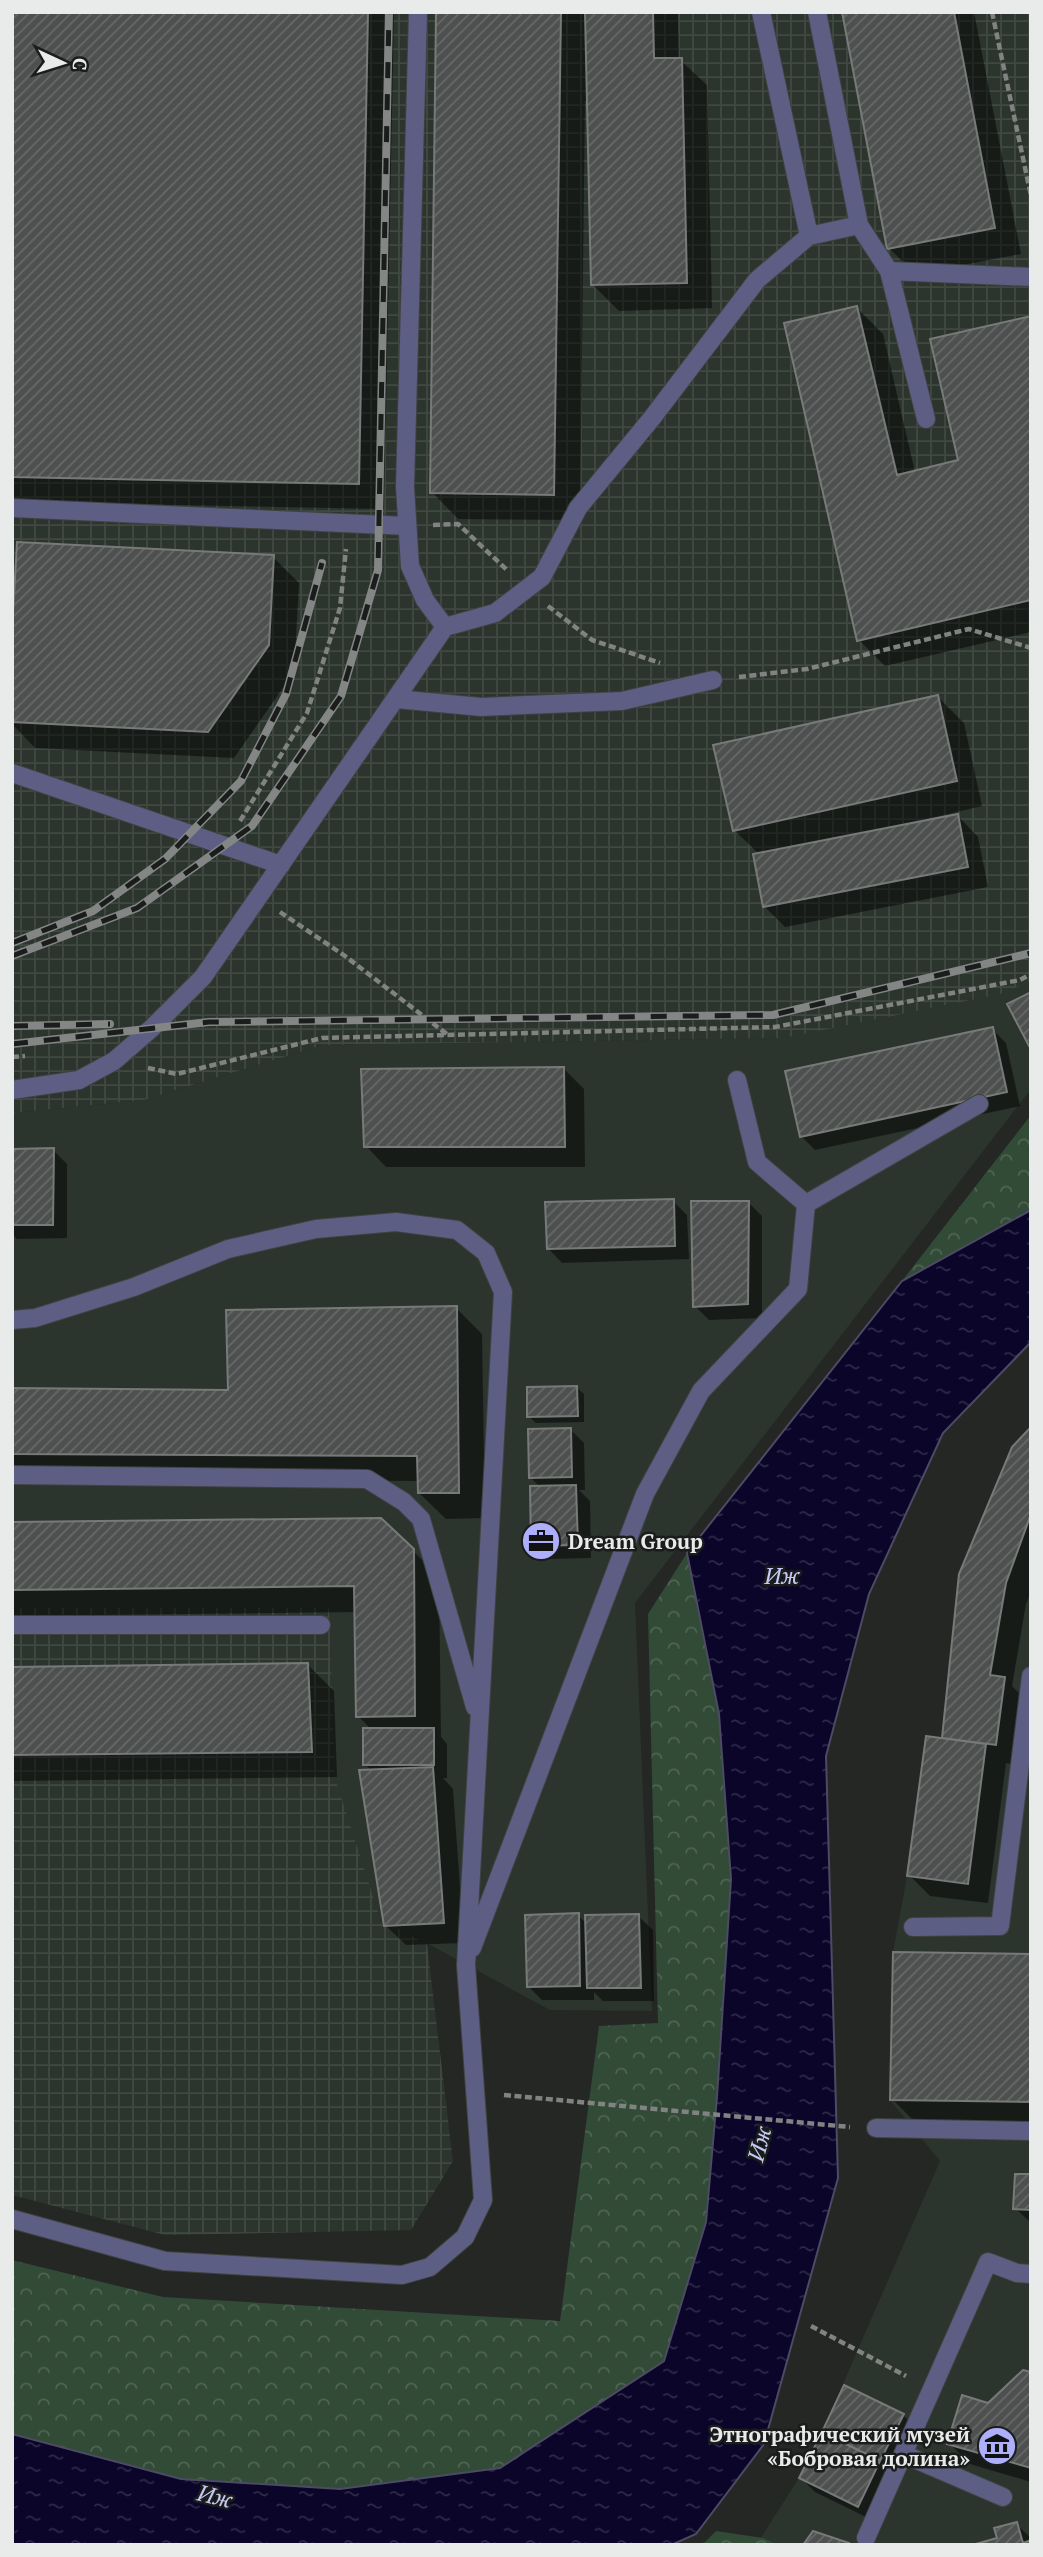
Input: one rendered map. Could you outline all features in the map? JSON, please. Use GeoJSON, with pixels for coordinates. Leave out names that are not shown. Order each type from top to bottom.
{"type":"FeatureCollection","features":[{"type":"Feature","properties":{"kind":"street"},"geometry":{"type":"LineString","coordinates":[[418,12],[405,486],[410,566],[425,600],[445,627]]}},
{"type":"Feature","properties":{"kind":"street"},"geometry":{"type":"LineString","coordinates":[[761,12],[809,236]]}},
{"type":"Feature","properties":{"kind":"street"},"geometry":{"type":"LineString","coordinates":[[817,12],[859,225],[889,271],[926,419]]}},
{"type":"Feature","properties":{"kind":"street"},"geometry":{"type":"LineString","coordinates":[[12,1090],[79,1080],[114,1061],[158,1023],[203,977],[445,627],[495,613],[542,577],[578,508],[652,418],[757,280],[809,236],[859,225]]}},
{"type":"Feature","properties":{"kind":"street"},"geometry":{"type":"LineString","coordinates":[[889,271],[1031,277]]}},
{"type":"Feature","properties":{"kind":"street"},"geometry":{"type":"LineString","coordinates":[[12,508],[408,526]]}},
{"type":"Feature","properties":{"kind":"street"},"geometry":{"type":"LineString","coordinates":[[396,699],[481,707],[622,701],[713,680]]}},
{"type":"Feature","properties":{"kind":"street"},"geometry":{"type":"LineString","coordinates":[[12,773],[281,865]]}},
{"type":"Feature","properties":{"kind":"street"},"geometry":{"type":"LineString","coordinates":[[737,1080],[757,1162],[806,1203]]}},
{"type":"Feature","properties":{"kind":"street"},"geometry":{"type":"LineString","coordinates":[[806,1203],[979,1104]]}},
{"type":"Feature","properties":{"kind":"street"},"geometry":{"type":"LineString","coordinates":[[466,1965],[645,1494],[701,1391],[798,1289],[806,1203]]}},
{"type":"Feature","properties":{"kind":"street"},"geometry":{"type":"LineString","coordinates":[[12,1320],[35,1318],[134,1287],[228,1249],[316,1229],[396,1222],[457,1230],[486,1253],[503,1292],[466,1965],[483,2200],[465,2236],[430,2267],[401,2275],[165,2261],[12,2219]]}},
{"type":"Feature","properties":{"kind":"street"},"geometry":{"type":"LineString","coordinates":[[12,1475],[367,1479],[404,1502],[421,1519],[479,1721]]}},
{"type":"Feature","properties":{"kind":"street"},"geometry":{"type":"LineString","coordinates":[[12,1625],[321,1625]]}},
{"type":"Feature","properties":{"kind":"street"},"geometry":{"type":"LineString","coordinates":[[913,1927],[1000,1926],[1031,1676]]}},
{"type":"Feature","properties":{"kind":"street"},"geometry":{"type":"LineString","coordinates":[[876,2128],[1031,2130]]}},
{"type":"Feature","properties":{"kind":"street"},"geometry":{"type":"LineString","coordinates":[[866,2538],[989,2262],[1017,2273],[1031,2274]]}},
{"type":"Feature","properties":{"kind":"street"},"geometry":{"type":"LineString","coordinates":[[903,2454],[1003,2497]]}},
{"type":"Feature","properties":{"kind":"path"},"geometry":{"type":"LineString","coordinates":[[992,12],[1031,196]]}},
{"type":"Feature","properties":{"kind":"path"},"geometry":{"type":"LineString","coordinates":[[408,526],[458,524],[526,589],[592,640],[665,664]]}},
{"type":"Feature","properties":{"kind":"path"},"geometry":{"type":"LineString","coordinates":[[713,680],[807,669],[969,629],[1031,648]]}},
{"type":"Feature","properties":{"kind":"path"},"geometry":{"type":"LineString","coordinates":[[114,1061],[177,1074],[322,1038],[775,1027],[1020,980],[1031,974]]}},
{"type":"Feature","properties":{"kind":"path"},"geometry":{"type":"LineString","coordinates":[[12,1058],[37,1055]]}},
{"type":"Feature","properties":{"kind":"path"},"geometry":{"type":"LineString","coordinates":[[477,2093],[844,2127]]}},
{"type":"Feature","properties":{"kind":"path"},"geometry":{"type":"LineString","coordinates":[[811,2326],[932,2390]]}},
{"type":"Feature","properties":{"kind":"shaded area"},"geometry":{"type":"Polygon","coordinates":[[[12,12],[1031,12],[1031,981],[1000,994],[784,1038],[323,1045],[144,1100],[12,1113],[12,12]]]}},
{"type":"Feature","properties":{"kind":"shaded area"},"geometry":{"type":"Polygon","coordinates":[[[1031,980],[1031,1089],[635,1603],[652,2011],[550,2010],[380,1918],[334,1778],[329,1608],[12,1608],[12,1113],[144,1100],[323,1045],[784,1038],[1031,980]]]}},
{"type":"Feature","properties":{"kind":"shaded area"},"geometry":{"type":"Polygon","coordinates":[[[1031,1427],[1031,2545],[756,2545],[799,2478],[822,2432],[940,2161],[890,2100],[893,1952],[907,1876],[926,1736],[942,1737],[959,1574],[1012,1447],[1031,1427]]]}},
{"type":"Feature","properties":{"kind":"shaded area"},"geometry":{"type":"Polygon","coordinates":[[[12,1608],[329,1608],[335,1778],[380,1918],[427,1944],[453,2161],[411,2230],[165,2235],[12,2195],[12,1608]]]}},
{"type":"Feature","properties":{"kind":"green space"},"geometry":{"type":"Polygon","coordinates":[[[1031,1115],[1031,1210],[902,1281],[1031,1115]]]}},
{"type":"Feature","properties":{"kind":"green space"},"geometry":{"type":"Polygon","coordinates":[[[687,1553],[719,1714],[731,1879],[706,2222],[664,2361],[500,2468],[340,2490],[181,2479],[12,2434],[12,2260],[163,2297],[560,2321],[599,2026],[658,2023],[648,1614],[687,1553]]]}},
{"type":"Feature","properties":{"kind":"green space"},"geometry":{"type":"Polygon","coordinates":[[[716,2531],[763,2538],[778,2545],[697,2545],[705,2542],[716,2531]]]}},
{"type":"Feature","properties":{"kind":"water","name":"Иж"},"geometry":{"type":"Polygon","coordinates":[[[1031,1210],[1031,1342],[943,1433],[869,1594],[826,1756],[838,2178],[764,2444],[696,2534],[671,2545],[12,2545],[12,2434],[181,2479],[340,2489],[500,2468],[664,2361],[706,2222],[731,1879],[719,1714],[687,1553],[902,1281],[1031,1210]]]}},
{"type":"Feature","properties":{"kind":"building"},"geometry":{"type":"Polygon","coordinates":[[[12,12],[368,12],[359,484],[12,477],[12,12]]]}},
{"type":"Feature","properties":{"kind":"building"},"geometry":{"type":"Polygon","coordinates":[[[436,12],[561,12],[554,495],[430,493],[436,12]]]}},
{"type":"Feature","properties":{"kind":"building"},"geometry":{"type":"Polygon","coordinates":[[[585,12],[653,12],[654,58],[682,58],[687,283],[591,285],[585,12]]]}},
{"type":"Feature","properties":{"kind":"building"},"geometry":{"type":"Polygon","coordinates":[[[842,12],[954,12],[995,228],[887,249],[842,12]]]}},
{"type":"Feature","properties":{"kind":"building"},"geometry":{"type":"Polygon","coordinates":[[[857,306],[897,475],[958,460],[930,339],[1031,316],[1031,600],[857,641],[784,323],[857,306]]]}},
{"type":"Feature","properties":{"kind":"building"},"geometry":{"type":"Polygon","coordinates":[[[17,542],[274,555],[269,645],[208,732],[12,722],[12,631],[17,542]]]}},
{"type":"Feature","properties":{"kind":"building"},"geometry":{"type":"Polygon","coordinates":[[[938,695],[957,781],[733,831],[713,745],[938,695]]]}},
{"type":"Feature","properties":{"kind":"building"},"geometry":{"type":"Polygon","coordinates":[[[958,814],[968,867],[763,907],[753,854],[958,814]]]}},
{"type":"Feature","properties":{"kind":"building"},"geometry":{"type":"Polygon","coordinates":[[[1031,992],[1031,1045],[1029,1046],[1007,1004],[1031,992]]]}},
{"type":"Feature","properties":{"kind":"building"},"geometry":{"type":"Polygon","coordinates":[[[993,1027],[1007,1092],[800,1137],[785,1071],[993,1027]]]}},
{"type":"Feature","properties":{"kind":"building"},"geometry":{"type":"Polygon","coordinates":[[[564,1067],[565,1147],[364,1147],[361,1069],[564,1067]]]}},
{"type":"Feature","properties":{"kind":"building"},"geometry":{"type":"Polygon","coordinates":[[[54,1148],[53,1225],[12,1225],[12,1149],[54,1148]]]}},
{"type":"Feature","properties":{"kind":"building"},"geometry":{"type":"Polygon","coordinates":[[[674,1199],[675,1246],[547,1249],[545,1202],[674,1199]]]}},
{"type":"Feature","properties":{"kind":"building"},"geometry":{"type":"Polygon","coordinates":[[[691,1201],[749,1201],[748,1304],[693,1307],[691,1201]]]}},
{"type":"Feature","properties":{"kind":"building"},"geometry":{"type":"Polygon","coordinates":[[[457,1306],[459,1493],[418,1493],[417,1456],[12,1454],[12,1388],[228,1390],[226,1310],[457,1306]]]}},
{"type":"Feature","properties":{"kind":"building"},"geometry":{"type":"Polygon","coordinates":[[[577,1386],[578,1416],[527,1417],[527,1387],[577,1386]]]}},
{"type":"Feature","properties":{"kind":"building"},"geometry":{"type":"Polygon","coordinates":[[[1031,1427],[1031,1514],[1006,1583],[990,1675],[1005,1677],[996,1745],[942,1738],[959,1574],[1012,1447],[1031,1427]]]}},
{"type":"Feature","properties":{"kind":"building"},"geometry":{"type":"Polygon","coordinates":[[[571,1428],[572,1477],[529,1478],[528,1429],[571,1428]]]}},
{"type":"Feature","properties":{"kind":"building"},"geometry":{"type":"Polygon","coordinates":[[[576,1485],[578,1545],[531,1546],[530,1486],[576,1485]]]}},
{"type":"Feature","properties":{"kind":"building"},"geometry":{"type":"Polygon","coordinates":[[[381,1518],[414,1549],[415,1716],[356,1717],[354,1586],[12,1590],[12,1522],[381,1518]]]}},
{"type":"Feature","properties":{"kind":"building"},"geometry":{"type":"Polygon","coordinates":[[[308,1663],[312,1752],[12,1755],[12,1667],[308,1663]]]}},
{"type":"Feature","properties":{"kind":"building"},"geometry":{"type":"Polygon","coordinates":[[[363,1728],[434,1728],[434,1765],[363,1765],[363,1728]]]}},
{"type":"Feature","properties":{"kind":"building"},"geometry":{"type":"Polygon","coordinates":[[[926,1736],[986,1744],[968,1884],[907,1876],[926,1736]]]}},
{"type":"Feature","properties":{"kind":"building"},"geometry":{"type":"Polygon","coordinates":[[[433,1767],[444,1923],[384,1926],[359,1770],[433,1767]]]}},
{"type":"Feature","properties":{"kind":"building"},"geometry":{"type":"Polygon","coordinates":[[[579,1913],[580,1986],[527,1987],[525,1915],[579,1913]]]}},
{"type":"Feature","properties":{"kind":"building"},"geometry":{"type":"Polygon","coordinates":[[[639,1914],[641,1988],[587,1988],[585,1915],[639,1914]]]}},
{"type":"Feature","properties":{"kind":"building"},"geometry":{"type":"Polygon","coordinates":[[[893,1952],[1031,1954],[1031,2102],[890,2100],[893,1952]]]}},
{"type":"Feature","properties":{"kind":"building"},"geometry":{"type":"Polygon","coordinates":[[[1015,2174],[1031,2174],[1031,2210],[1013,2209],[1015,2174]]]}},
{"type":"Feature","properties":{"kind":"building"},"geometry":{"type":"Polygon","coordinates":[[[1023,2370],[1031,2372],[1031,2468],[947,2444],[962,2395],[988,2403],[1023,2370]]]}},
{"type":"Feature","properties":{"kind":"building"},"geometry":{"type":"Polygon","coordinates":[[[844,2385],[904,2414],[880,2461],[822,2432],[844,2385]]]}},
{"type":"Feature","properties":{"kind":"building"},"geometry":{"type":"Polygon","coordinates":[[[822,2432],[880,2461],[858,2507],[799,2478],[822,2432]]]}},
{"type":"Feature","properties":{"kind":"building"},"geometry":{"type":"Polygon","coordinates":[[[1017,2522],[1023,2543],[1031,2540],[1031,2545],[972,2545],[997,2538],[994,2528],[1017,2522]]]}},
{"type":"Feature","properties":{"kind":"building"},"geometry":{"type":"Polygon","coordinates":[[[813,2531],[849,2543],[849,2545],[803,2545],[813,2531]]]}},
{"type":"Feature","properties":{"kind":"railway"},"geometry":{"type":"LineString","coordinates":[[12,956],[137,908],[252,826],[341,696],[378,570],[389,12]]}},
{"type":"Feature","properties":{"kind":"railway"},"geometry":{"type":"LineString","coordinates":[[12,943],[93,911],[165,859],[241,781],[286,694],[322,563]]}},
{"type":"Feature","properties":{"kind":"railway"},"geometry":{"type":"LineString","coordinates":[[12,1044],[209,1022],[773,1015],[1031,953]]}},
{"type":"Feature","properties":{"kind":"railway"},"geometry":{"type":"LineString","coordinates":[[12,1026],[110,1024]]}},
{"type":"Feature","properties":{"kind":"place","name":"Dream Group"},"geometry":{"type":"Point","coordinates":[541,1541]}},
{"type":"Feature","properties":{"kind":"place","name":"Этнографический музей «Бобровая долина»"},"geometry":{"type":"Point","coordinates":[997,2446]}}]}
